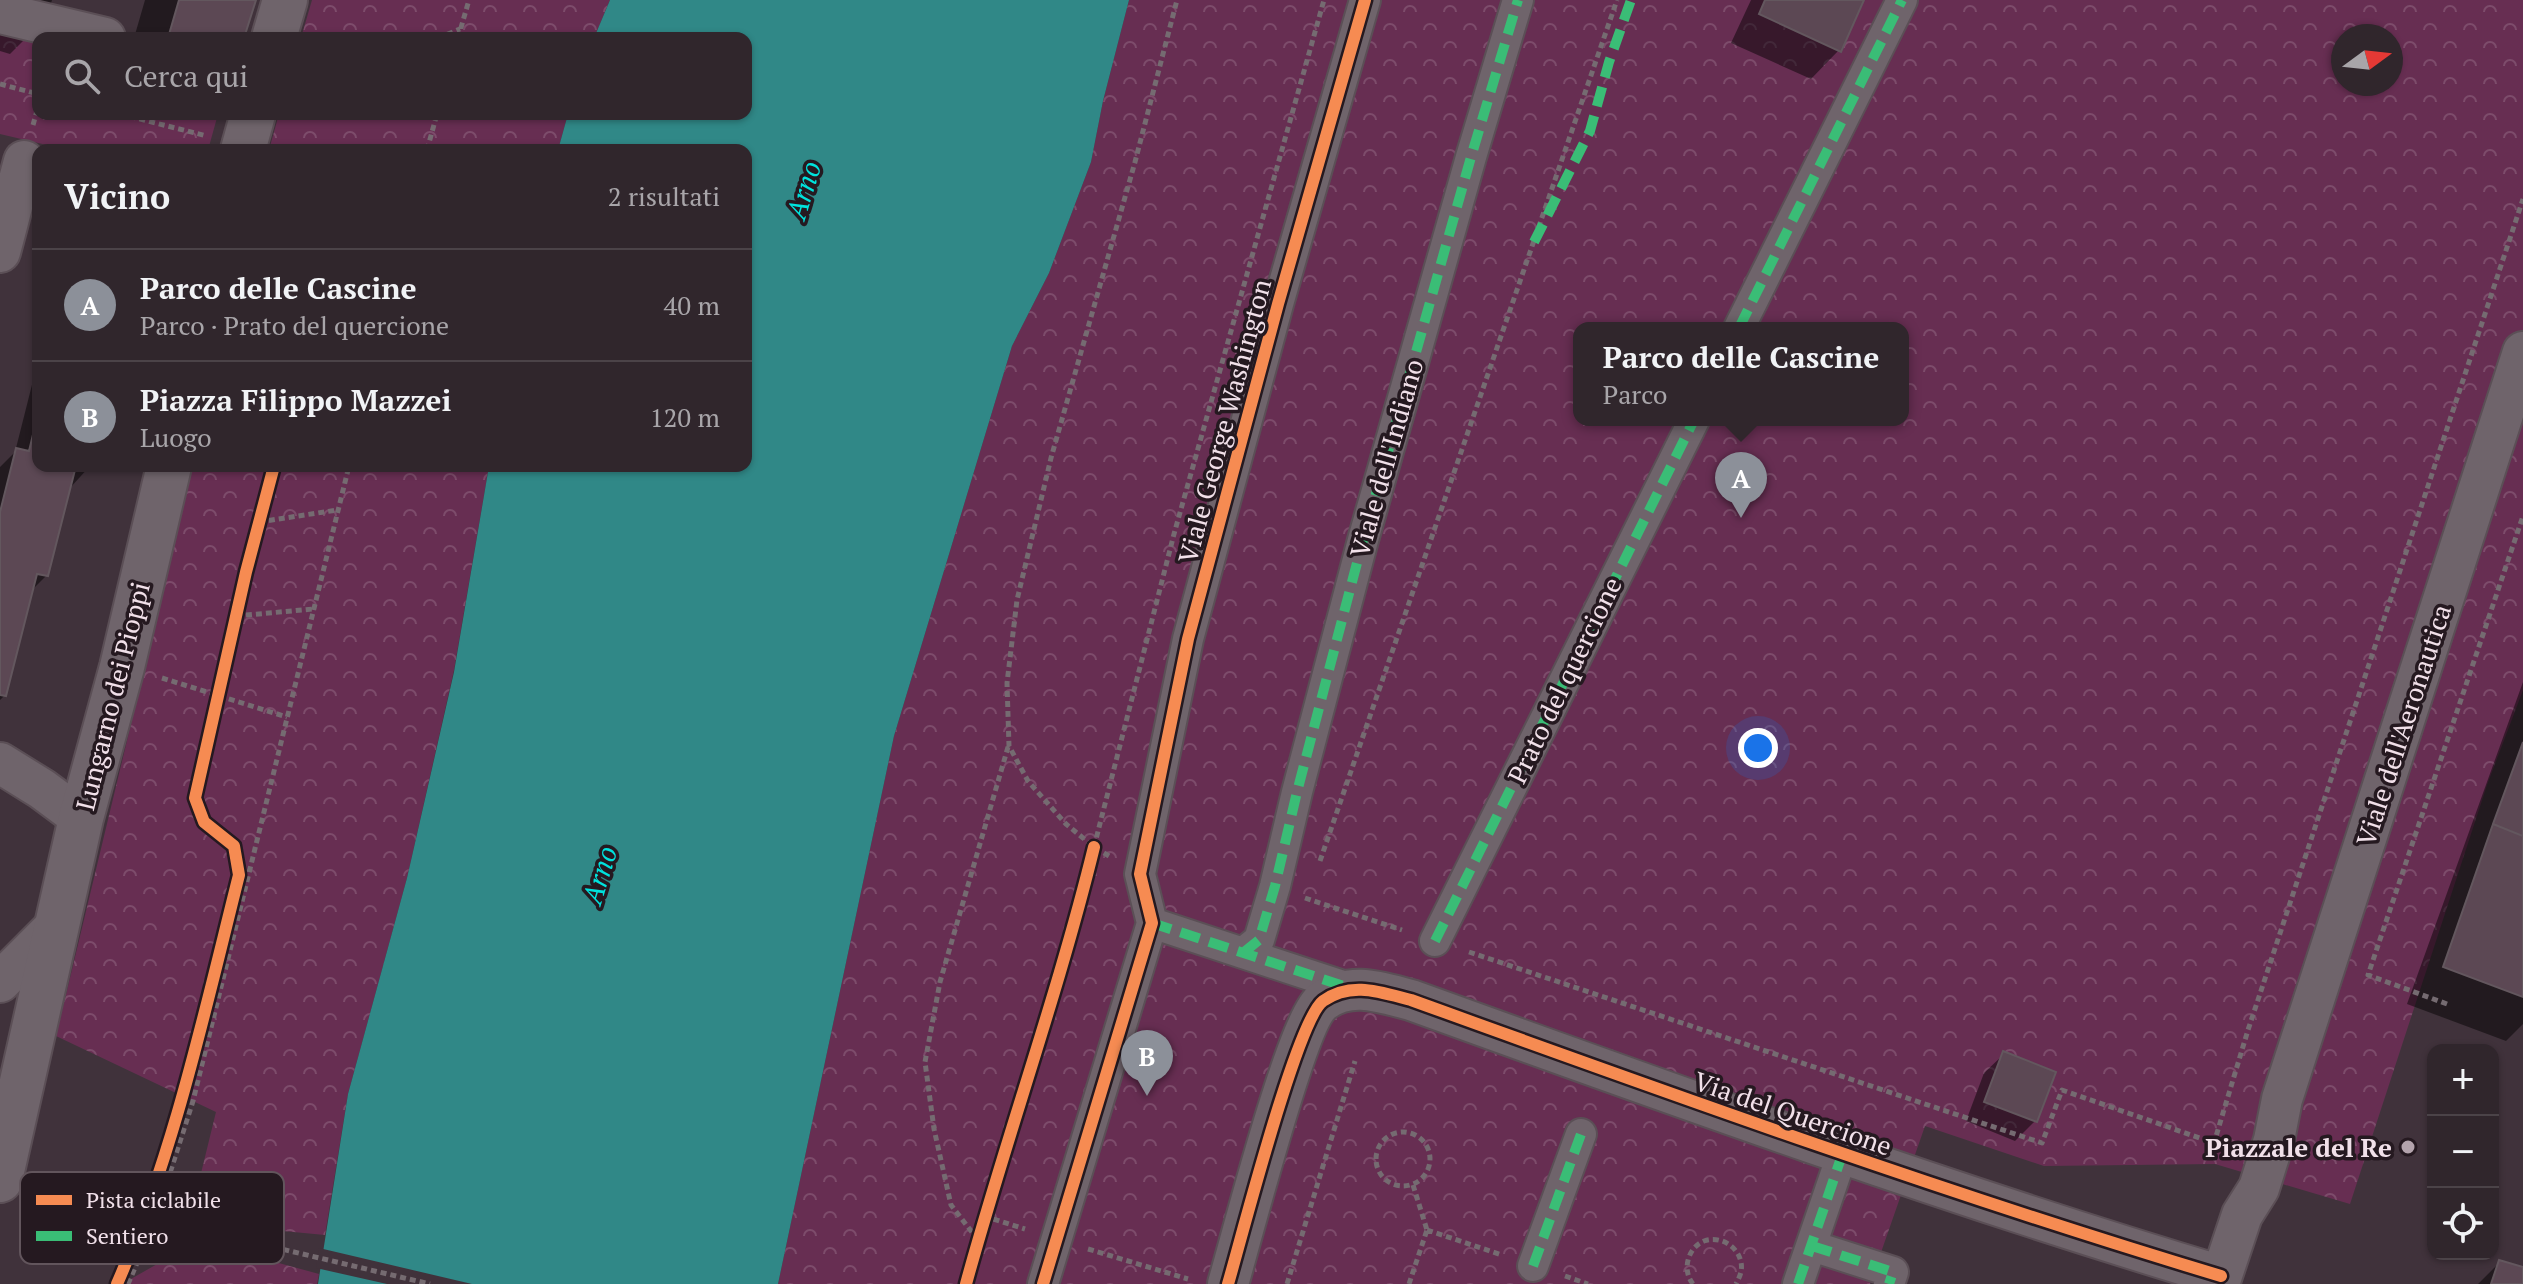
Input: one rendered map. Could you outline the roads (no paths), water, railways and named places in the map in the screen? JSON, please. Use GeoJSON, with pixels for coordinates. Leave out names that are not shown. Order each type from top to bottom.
{"type":"FeatureCollection","features":[{"type":"Feature","properties":{"kind":"street"},"geometry":{"type":"LineString","coordinates":[[276,32],[285,0]]}},
{"type":"Feature","properties":{"kind":"street","name":"Viale George Washington"},"geometry":{"type":"LineString","coordinates":[[1152,923],[1141,866],[1188,639],[1365,0]]}},
{"type":"Feature","properties":{"kind":"street","name":"Viale dell'Indiano"},"geometry":{"type":"LineString","coordinates":[[1243,953],[1259,940],[1363,540],[1518,0]]}},
{"type":"Feature","properties":{"kind":"street"},"geometry":{"type":"LineString","coordinates":[[1742,322],[1902,0]]}},
{"type":"Feature","properties":{"kind":"street"},"geometry":{"type":"LineString","coordinates":[[0,13],[64,14],[95,32]]}},
{"type":"Feature","properties":{"kind":"street"},"geometry":{"type":"LineString","coordinates":[[0,252],[21,160]]}},
{"type":"Feature","properties":{"kind":"street","name":"Viale dell'Aeronautica"},"geometry":{"type":"LineString","coordinates":[[2220,1280],[2242,1215],[2234,1181],[2252,1133],[2282,1099],[2523,352]]}},
{"type":"Feature","properties":{"kind":"street","name":"Prato del quercione"},"geometry":{"type":"LineString","coordinates":[[1435,941],[1691,426]]}},
{"type":"Feature","properties":{"kind":"street","name":"Lungarno dei Pioppi"},"geometry":{"type":"LineString","coordinates":[[1,1167],[81,818],[122,667],[168,472]]}},
{"type":"Feature","properties":{"kind":"street"},"geometry":{"type":"LineString","coordinates":[[0,763],[81,818]]}},
{"type":"Feature","properties":{"kind":"street"},"geometry":{"type":"LineString","coordinates":[[1043,1284],[1152,923],[1352,989]]}},
{"type":"Feature","properties":{"kind":"street"},"geometry":{"type":"LineString","coordinates":[[0,981],[57,925]]}},
{"type":"Feature","properties":{"kind":"street"},"geometry":{"type":"LineString","coordinates":[[1228,1284],[1299,1045],[1320,1004],[1335,994],[1352,989]]}},
{"type":"Feature","properties":{"kind":"street","name":"Via del Quercione"},"geometry":{"type":"LineString","coordinates":[[1352,989],[1378,991],[1411,1000],[1842,1155],[2220,1280]]}},
{"type":"Feature","properties":{"kind":"street"},"geometry":{"type":"LineString","coordinates":[[1533,1266],[1581,1134]]}},
{"type":"Feature","properties":{"kind":"street"},"geometry":{"type":"LineString","coordinates":[[1798,1284],[1842,1155]]}},
{"type":"Feature","properties":{"kind":"street"},"geometry":{"type":"LineString","coordinates":[[1812,1246],[1893,1272],[1889,1284]]}},
{"type":"Feature","properties":{"kind":"water","name":"Arno"},"geometry":{"type":"Polygon","coordinates":[[[610,0],[1129,0],[1091,162],[1049,273],[1012,346],[894,736],[778,1284],[318,1284],[348,1094],[407,878],[454,672],[488,472],[752,472],[752,144],[560,144],[566,120],[752,120],[752,32],[597,32],[610,0]]]}},
{"type":"Feature","properties":{"kind":"place","name":"Parco delle Cascine"},"geometry":{"type":"Point","coordinates":[1741,518]}},
{"type":"Feature","properties":{"kind":"place","name":"Piazza Filippo Mazzei"},"geometry":{"type":"Point","coordinates":[1147,1096]}},
{"type":"Feature","properties":{"kind":"place","name":"Piazzale del Re"},"geometry":{"type":"Point","coordinates":[2408,1147]}}]}
